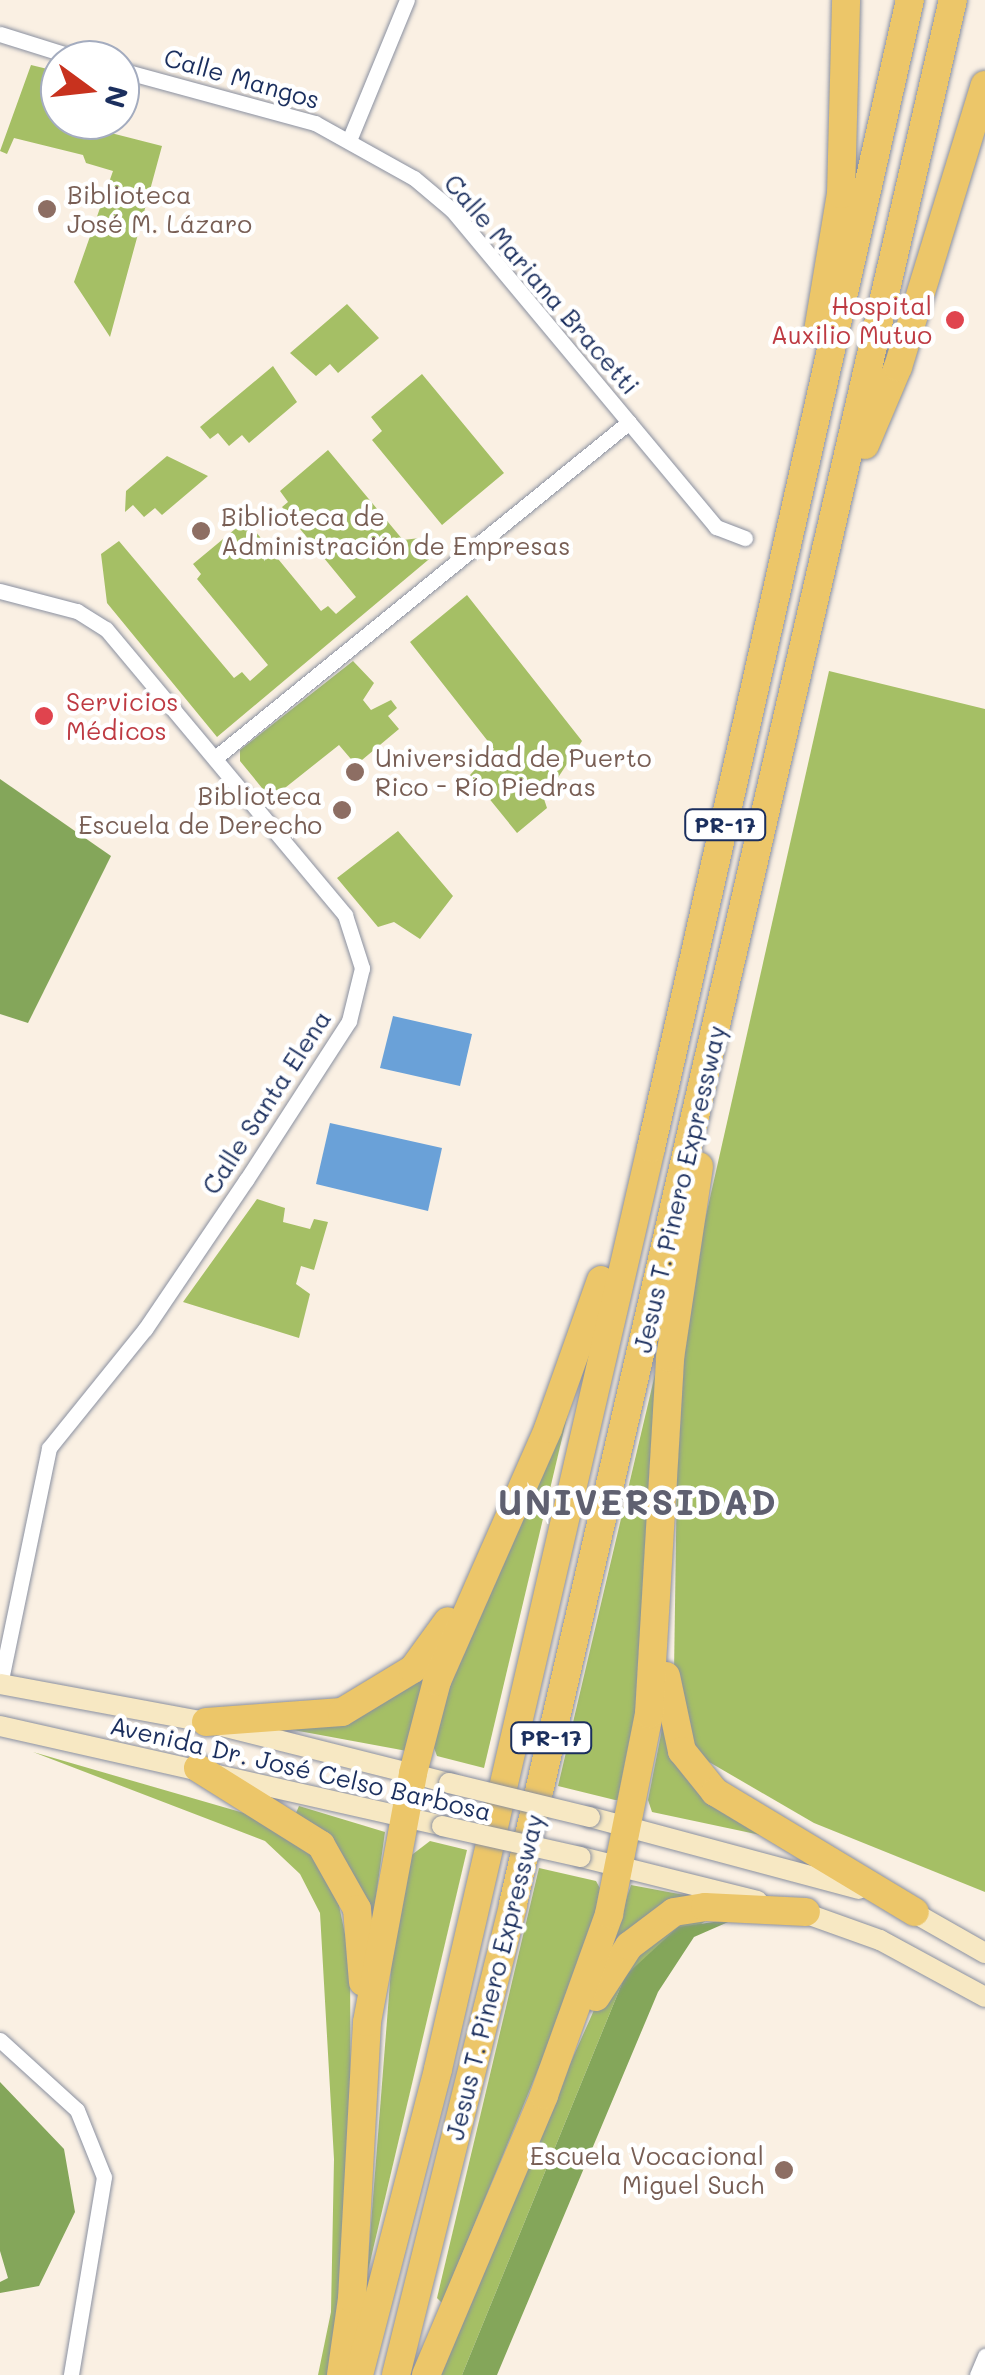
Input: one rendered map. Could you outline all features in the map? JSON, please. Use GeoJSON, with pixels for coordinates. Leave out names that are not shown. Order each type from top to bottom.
{"type":"FeatureCollection","features":[{"type":"Feature","properties":{"kind":"highway"},"geometry":{"type":"LineString","coordinates":[[800,501],[806,389],[841,194],[846,0]]}},
{"type":"Feature","properties":{"kind":"highway","name":"Jesus T. Pinero Expressway"},"geometry":{"type":"LineString","coordinates":[[359,2375],[438,2069],[800,501],[910,0]]}},
{"type":"Feature","properties":{"kind":"highway","name":"Jesus T. Pinero Expressway"},"geometry":{"type":"LineString","coordinates":[[396,2375],[701,1100],[953,0]]}},
{"type":"Feature","properties":{"kind":"highway"},"geometry":{"type":"LineString","coordinates":[[838,510],[898,367],[985,84]]}},
{"type":"Feature","properties":{"kind":"highway"},"geometry":{"type":"LineString","coordinates":[[426,2375],[544,2095],[596,1955],[620,1867],[658,1612],[670,1358],[698,1192],[701,1100]]}},
{"type":"Feature","properties":{"kind":"highway"},"geometry":{"type":"LineString","coordinates":[[341,2375],[352,2298],[367,2022],[413,1773],[437,1681],[571,1371],[610,1248],[651,1148]]}},
{"type":"Feature","properties":{"kind":"highway"},"geometry":{"type":"LineString","coordinates":[[206,1722],[298,1719],[363,1703],[413,1670],[482,1570]]}},
{"type":"Feature","properties":{"kind":"highway"},"geometry":{"type":"LineString","coordinates":[[658,1612],[670,1717],[696,1771],[734,1804],[916,1912]]}},
{"type":"Feature","properties":{"kind":"highway"},"geometry":{"type":"LineString","coordinates":[[198,1768],[223,1789],[289,1820],[321,1844],[357,1909],[367,2022]]}},
{"type":"Feature","properties":{"kind":"highway"},"geometry":{"type":"LineString","coordinates":[[544,2095],[613,1966],[658,1921],[705,1907],[806,1912]]}},
{"type":"Feature","properties":{"kind":"main road","name":"Avenida Dr. José Celso Barbosa"},"geometry":{"type":"LineString","coordinates":[[0,1684],[206,1722],[817,1873],[916,1912],[985,1953]]}},
{"type":"Feature","properties":{"kind":"main road","name":"Avenida Dr. José Celso Barbosa"},"geometry":{"type":"LineString","coordinates":[[0,1726],[198,1768],[806,1912],[880,1940],[985,1997]]}},
{"type":"Feature","properties":{"kind":"street"},"geometry":{"type":"LineString","coordinates":[[350,138],[407,0]]}},
{"type":"Feature","properties":{"kind":"street"},"geometry":{"type":"LineString","coordinates":[[0,34],[40,47]]}},
{"type":"Feature","properties":{"kind":"street","name":"Calle Mangos"},"geometry":{"type":"LineString","coordinates":[[140,76],[350,138]]}},
{"type":"Feature","properties":{"kind":"street","name":"Calle Mariana Bracetti"},"geometry":{"type":"LineString","coordinates":[[350,138],[380,154],[452,210],[716,526],[746,538]]}},
{"type":"Feature","properties":{"kind":"street"},"geometry":{"type":"LineString","coordinates":[[215,758],[629,422]]}},
{"type":"Feature","properties":{"kind":"street","name":"Calle Santa Elena"},"geometry":{"type":"LineString","coordinates":[[0,591],[94,619],[345,914],[360,956],[360,988],[349,1021],[145,1329],[50,1448],[0,1684]]}},
{"type":"Feature","properties":{"kind":"street"},"geometry":{"type":"LineString","coordinates":[[0,2040],[77,2110],[104,2178],[71,2375]]}},
{"type":"Feature","properties":{"kind":"street"},"geometry":{"type":"LineString","coordinates":[[977,2375],[985,2356]]}},
{"type":"Feature","properties":{"kind":"green space"},"geometry":{"type":"Polygon","coordinates":[[[31,65],[40,67],[40,140],[138,140],[162,146],[110,337],[74,282],[113,171],[86,163],[83,155],[14,138],[7,154],[0,151],[31,65]]]}},
{"type":"Feature","properties":{"kind":"green space"},"geometry":{"type":"Polygon","coordinates":[[[347,304],[379,338],[338,373],[330,364],[316,376],[290,353],[347,304]]]}},
{"type":"Feature","properties":{"kind":"green space"},"geometry":{"type":"Polygon","coordinates":[[[273,366],[297,402],[249,443],[242,435],[229,446],[218,433],[210,439],[200,427],[273,366]]]}},
{"type":"Feature","properties":{"kind":"green space"},"geometry":{"type":"Polygon","coordinates":[[[422,374],[504,473],[442,525],[372,440],[382,431],[371,417],[422,374]]]}},
{"type":"Feature","properties":{"kind":"green space"},"geometry":{"type":"Polygon","coordinates":[[[328,450],[403,540],[420,538],[434,555],[217,737],[107,603],[101,554],[119,541],[234,678],[242,672],[250,681],[268,665],[197,579],[201,574],[193,564],[246,520],[321,611],[328,606],[336,614],[356,597],[282,507],[288,502],[280,491],[328,450]]]}},
{"type":"Feature","properties":{"kind":"green space"},"geometry":{"type":"Polygon","coordinates":[[[167,456],[208,476],[162,515],[155,508],[144,517],[133,505],[125,512],[126,491],[167,456]]]}},
{"type":"Feature","properties":{"kind":"green space"},"geometry":{"type":"Polygon","coordinates":[[[467,595],[582,741],[544,799],[547,808],[517,833],[470,775],[494,749],[410,642],[467,595]]]}},
{"type":"Feature","properties":{"kind":"green space"},"geometry":{"type":"Polygon","coordinates":[[[353,661],[374,683],[363,700],[371,710],[391,700],[397,708],[388,716],[399,729],[356,765],[339,745],[271,799],[240,761],[240,750],[353,661]]]}},
{"type":"Feature","properties":{"kind":"green space"},"geometry":{"type":"Polygon","coordinates":[[[829,671],[985,709],[985,1892],[814,1823],[697,1755],[674,1673],[679,1335],[829,671]]]}},
{"type":"Feature","properties":{"kind":"green space"},"geometry":{"type":"Polygon","coordinates":[[[0,779],[111,856],[28,1023],[0,1014],[0,779]]]}},
{"type":"Feature","properties":{"kind":"green space"},"geometry":{"type":"Polygon","coordinates":[[[398,831],[453,896],[420,939],[394,922],[378,927],[337,878],[398,831]]]}},
{"type":"Feature","properties":{"kind":"green space"},"geometry":{"type":"Polygon","coordinates":[[[257,1199],[285,1208],[283,1222],[310,1229],[314,1219],[328,1222],[314,1270],[301,1266],[296,1284],[310,1294],[299,1338],[183,1302],[257,1199]]]}},
{"type":"Feature","properties":{"kind":"green space"},"geometry":{"type":"Polygon","coordinates":[[[657,1366],[641,1696],[621,1800],[615,1800],[558,1786],[657,1366]]]}},
{"type":"Feature","properties":{"kind":"green space"},"geometry":{"type":"Polygon","coordinates":[[[568,1413],[484,1768],[437,1756],[433,1745],[450,1686],[551,1435],[568,1413]]]}},
{"type":"Feature","properties":{"kind":"green space"},"geometry":{"type":"Polygon","coordinates":[[[415,1673],[429,1678],[407,1751],[277,1727],[415,1673]]]}},
{"type":"Feature","properties":{"kind":"green space"},"geometry":{"type":"Polygon","coordinates":[[[664,1719],[774,1838],[652,1812],[648,1800],[664,1719]]]}},
{"type":"Feature","properties":{"kind":"green space"},"geometry":{"type":"Polygon","coordinates":[[[33,1752],[261,1818],[299,1838],[336,1891],[350,1958],[351,2160],[335,2375],[318,2375],[331,2312],[334,2159],[320,1913],[300,1874],[265,1841],[33,1752]]]}},
{"type":"Feature","properties":{"kind":"green space"},"geometry":{"type":"Polygon","coordinates":[[[299,1806],[385,1832],[373,1918],[296,1813],[299,1806]]]}},
{"type":"Feature","properties":{"kind":"green space"},"geometry":{"type":"Polygon","coordinates":[[[430,1841],[467,1850],[367,2275],[394,1931],[409,1857],[430,1841]]]}},
{"type":"Feature","properties":{"kind":"green space"},"geometry":{"type":"Polygon","coordinates":[[[539,1868],[596,1881],[602,1892],[568,1997],[442,2303],[437,2298],[539,1868]]]}},
{"type":"Feature","properties":{"kind":"green space"},"geometry":{"type":"Polygon","coordinates":[[[631,1885],[695,1897],[613,1950],[610,1946],[631,1885]]]}},
{"type":"Feature","properties":{"kind":"green space"},"geometry":{"type":"Polygon","coordinates":[[[673,1917],[707,1920],[625,1976],[462,2375],[431,2375],[607,1981],[673,1917]]]}},
{"type":"Feature","properties":{"kind":"green space"},"geometry":{"type":"Polygon","coordinates":[[[735,1919],[694,1937],[658,1992],[497,2375],[462,2375],[625,1976],[678,1927],[735,1919]]]}},
{"type":"Feature","properties":{"kind":"green space"},"geometry":{"type":"Polygon","coordinates":[[[0,2082],[64,2149],[75,2212],[39,2286],[0,2293],[0,2282],[8,2278],[0,2251],[0,2082]]]}},
{"type":"Feature","properties":{"kind":"water"},"geometry":{"type":"Polygon","coordinates":[[[393,1016],[472,1034],[460,1086],[380,1068],[393,1016]]]}},
{"type":"Feature","properties":{"kind":"water"},"geometry":{"type":"Polygon","coordinates":[[[330,1123],[442,1148],[428,1211],[316,1184],[330,1123]]]}},
{"type":"Feature","properties":{"kind":"place","name":"Biblioteca José M. Lázaro"},"geometry":{"type":"Point","coordinates":[47,209]}},
{"type":"Feature","properties":{"kind":"place","name":"Hospital Auxilio Mutuo"},"geometry":{"type":"Point","coordinates":[955,320]}},
{"type":"Feature","properties":{"kind":"place","name":"Biblioteca de Administración de Empresas"},"geometry":{"type":"Point","coordinates":[201,531]}},
{"type":"Feature","properties":{"kind":"place","name":"Servicios Médicos"},"geometry":{"type":"Point","coordinates":[44,716]}},
{"type":"Feature","properties":{"kind":"place","name":"Universidad de Puerto Rico - Río Piedras"},"geometry":{"type":"Point","coordinates":[355,772]}},
{"type":"Feature","properties":{"kind":"place","name":"Biblioteca Escuela de Derecho"},"geometry":{"type":"Point","coordinates":[342,810]}},
{"type":"Feature","properties":{"kind":"place","name":"Escuela Vocacional Miguel Such"},"geometry":{"type":"Point","coordinates":[784,2170]}},
{"type":"Feature","properties":{"kind":"district","name":"UNIVERSIDAD"},"geometry":{"type":"Point","coordinates":[638,1501]}}]}
